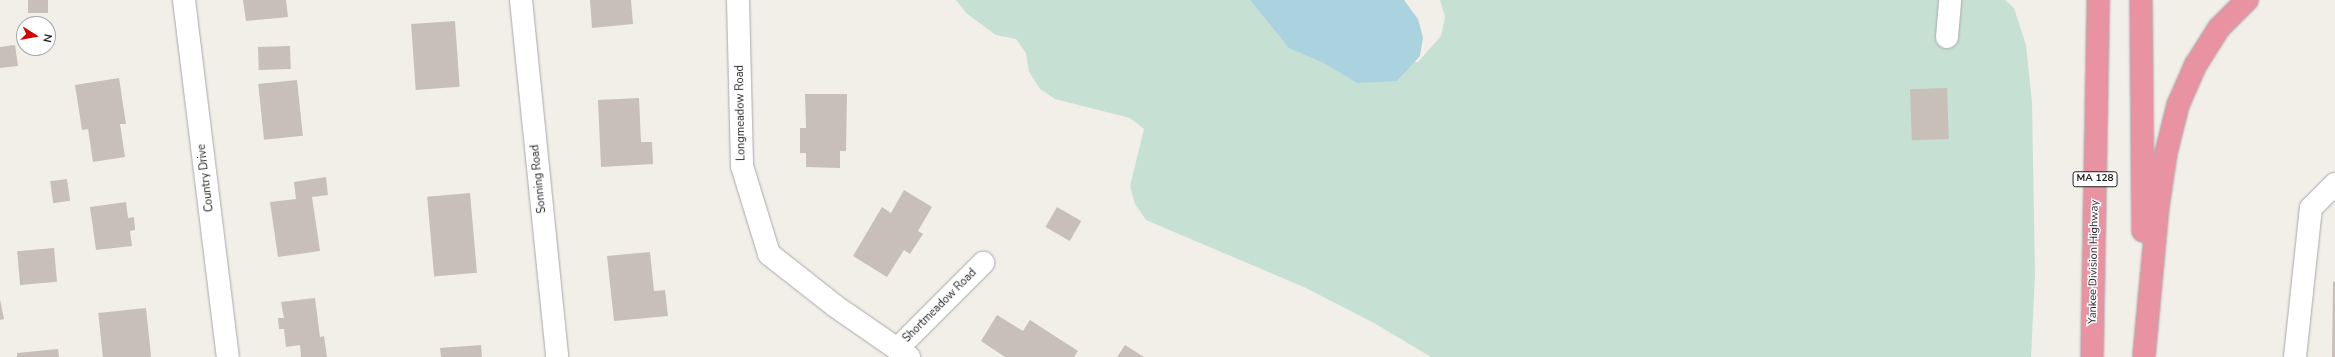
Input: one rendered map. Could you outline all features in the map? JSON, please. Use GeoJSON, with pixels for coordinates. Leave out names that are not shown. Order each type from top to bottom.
{"type":"FeatureCollection","features":[{"type":"Feature","properties":{"kind":"highway","name":"Yankee Division Highway"},"geometry":{"type":"LineString","coordinates":[[2092,357],[2098,0]]}},
{"type":"Feature","properties":{"kind":"highway"},"geometry":{"type":"LineString","coordinates":[[2142,0],[2144,357]]}},
{"type":"Feature","properties":{"kind":"highway"},"geometry":{"type":"LineString","coordinates":[[2144,357],[2158,206],[2166,153],[2178,105],[2195,66],[2220,28],[2247,0]]}},
{"type":"Feature","properties":{"kind":"street","name":"Country Drive"},"geometry":{"type":"LineString","coordinates":[[184,0],[228,357]]}},
{"type":"Feature","properties":{"kind":"street","name":"Sonning Road"},"geometry":{"type":"LineString","coordinates":[[521,0],[557,357]]}},
{"type":"Feature","properties":{"kind":"street","name":"Longmeadow Road"},"geometry":{"type":"LineString","coordinates":[[738,0],[742,166],[769,254],[835,306],[901,354]]}},
{"type":"Feature","properties":{"kind":"street"},"geometry":{"type":"LineString","coordinates":[[1946,37],[1950,0]]}},
{"type":"Feature","properties":{"kind":"street"},"geometry":{"type":"LineString","coordinates":[[2295,357],[2310,208],[2335,184]]}},
{"type":"Feature","properties":{"kind":"street","name":"Shortmeadow Road"},"geometry":{"type":"LineString","coordinates":[[901,354],[983,263]]}},
{"type":"Feature","properties":{"kind":"green space"},"geometry":{"type":"Polygon","coordinates":[[[956,0],[1287,0],[1378,63],[1418,62],[1441,36],[1445,17],[1440,0],[2005,0],[2014,8],[2026,45],[2032,102],[2035,275],[2031,357],[1431,357],[1374,323],[1306,288],[1146,220],[1135,204],[1130,186],[1144,129],[1130,118],[1055,99],[1040,89],[1029,72],[1026,53],[1016,39],[996,35],[966,13],[956,0]]]}},
{"type":"Feature","properties":{"kind":"water"},"geometry":{"type":"Polygon","coordinates":[[[1250,0],[1404,0],[1418,19],[1423,37],[1420,56],[1397,81],[1357,83],[1324,63],[1289,48],[1250,0]]]}},
{"type":"Feature","properties":{"kind":"building"},"geometry":{"type":"Polygon","coordinates":[[[28,0],[48,0],[48,13],[28,13],[28,0]]]}},
{"type":"Feature","properties":{"kind":"building"},"geometry":{"type":"Polygon","coordinates":[[[243,0],[286,0],[288,17],[246,21],[243,0]]]}},
{"type":"Feature","properties":{"kind":"building"},"geometry":{"type":"Polygon","coordinates":[[[590,0],[631,0],[633,24],[592,28],[590,0]]]}},
{"type":"Feature","properties":{"kind":"building"},"geometry":{"type":"Polygon","coordinates":[[[455,21],[460,87],[416,90],[411,24],[455,21]]]}},
{"type":"Feature","properties":{"kind":"building"},"geometry":{"type":"Polygon","coordinates":[[[15,45],[18,66],[0,68],[0,47],[15,45]]]}},
{"type":"Feature","properties":{"kind":"building"},"geometry":{"type":"Polygon","coordinates":[[[290,46],[291,69],[259,70],[258,47],[290,46]]]}},
{"type":"Feature","properties":{"kind":"building"},"geometry":{"type":"Polygon","coordinates":[[[119,78],[126,124],[120,124],[125,157],[93,162],[88,129],[82,130],[75,85],[119,78]]]}},
{"type":"Feature","properties":{"kind":"building"},"geometry":{"type":"Polygon","coordinates":[[[297,80],[303,136],[264,140],[258,84],[297,80]]]}},
{"type":"Feature","properties":{"kind":"building"},"geometry":{"type":"Polygon","coordinates":[[[1947,88],[1949,139],[1912,140],[1910,89],[1947,88]]]}},
{"type":"Feature","properties":{"kind":"building"},"geometry":{"type":"Polygon","coordinates":[[[805,94],[847,94],[846,151],[840,151],[840,168],[806,167],[806,153],[800,153],[800,128],[806,128],[805,94]]]}},
{"type":"Feature","properties":{"kind":"building"},"geometry":{"type":"Polygon","coordinates":[[[639,98],[641,142],[652,142],[653,164],[601,167],[598,100],[639,98]]]}},
{"type":"Feature","properties":{"kind":"building"},"geometry":{"type":"Polygon","coordinates":[[[326,177],[328,195],[312,197],[320,251],[278,257],[270,202],[296,199],[294,182],[326,177]]]}},
{"type":"Feature","properties":{"kind":"building"},"geometry":{"type":"Polygon","coordinates":[[[67,179],[70,201],[53,203],[50,181],[67,179]]]}},
{"type":"Feature","properties":{"kind":"building"},"geometry":{"type":"Polygon","coordinates":[[[904,190],[932,207],[918,231],[923,234],[910,254],[904,250],[887,277],[853,256],[882,207],[891,213],[904,190]]]}},
{"type":"Feature","properties":{"kind":"building"},"geometry":{"type":"Polygon","coordinates":[[[470,193],[477,273],[434,276],[427,197],[470,193]]]}},
{"type":"Feature","properties":{"kind":"building"},"geometry":{"type":"Polygon","coordinates":[[[126,202],[128,218],[134,217],[135,230],[130,231],[132,246],[96,250],[90,207],[126,202]]]}},
{"type":"Feature","properties":{"kind":"building"},"geometry":{"type":"Polygon","coordinates":[[[1057,207],[1081,221],[1070,241],[1046,227],[1057,207]]]}},
{"type":"Feature","properties":{"kind":"building"},"geometry":{"type":"Polygon","coordinates":[[[54,248],[57,282],[20,285],[17,251],[54,248]]]}},
{"type":"Feature","properties":{"kind":"building"},"geometry":{"type":"Polygon","coordinates":[[[650,252],[654,291],[665,290],[668,316],[614,321],[607,256],[650,252]]]}},
{"type":"Feature","properties":{"kind":"building"},"geometry":{"type":"Polygon","coordinates":[[[2335,281],[2335,357],[2332,357],[2333,282],[2335,281]]]}},
{"type":"Feature","properties":{"kind":"building"},"geometry":{"type":"Polygon","coordinates":[[[315,298],[320,337],[324,336],[327,357],[301,357],[300,345],[286,347],[284,329],[279,329],[278,318],[284,318],[281,302],[315,298]]]}},
{"type":"Feature","properties":{"kind":"building"},"geometry":{"type":"Polygon","coordinates":[[[0,299],[4,319],[0,320],[0,299]]]}},
{"type":"Feature","properties":{"kind":"building"},"geometry":{"type":"Polygon","coordinates":[[[146,308],[151,357],[103,357],[98,313],[146,308]]]}},
{"type":"Feature","properties":{"kind":"building"},"geometry":{"type":"Polygon","coordinates":[[[997,315],[1023,331],[1030,320],[1078,351],[1074,357],[1005,357],[981,341],[997,315]]]}},
{"type":"Feature","properties":{"kind":"building"},"geometry":{"type":"Polygon","coordinates":[[[481,345],[482,357],[441,357],[440,348],[481,345]]]}},
{"type":"Feature","properties":{"kind":"building"},"geometry":{"type":"Polygon","coordinates":[[[1125,345],[1144,357],[1117,357],[1125,345]]]}},
{"type":"Feature","properties":{"kind":"building"},"geometry":{"type":"Polygon","coordinates":[[[58,349],[59,357],[17,357],[17,353],[58,349]]]}}]}
